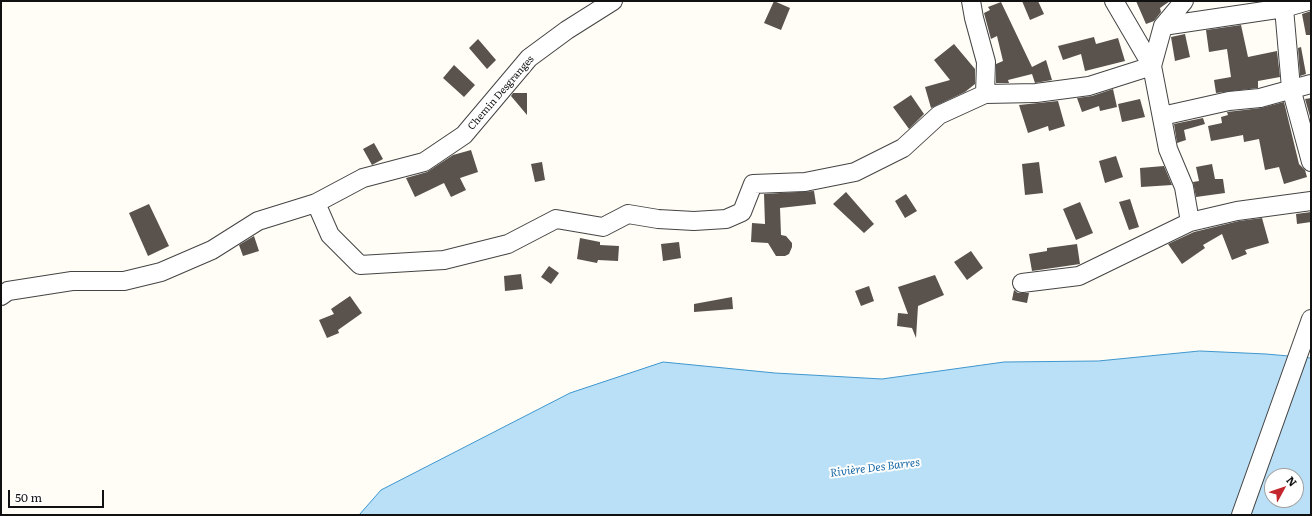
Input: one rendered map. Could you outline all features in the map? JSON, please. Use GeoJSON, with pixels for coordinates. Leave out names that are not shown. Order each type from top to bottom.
{"type":"FeatureCollection","features":[{"type":"Feature","properties":{"kind":"street","name":"Chemin Desgranges"},"geometry":{"type":"LineString","coordinates":[[1,296],[8,291],[72,281],[124,281],[161,272],[212,250],[258,221],[316,203],[363,178],[424,162],[464,135],[529,58],[567,30],[613,1]]}},
{"type":"Feature","properties":{"kind":"street"},"geometry":{"type":"LineString","coordinates":[[971,1],[986,62],[985,94]]}},
{"type":"Feature","properties":{"kind":"street"},"geometry":{"type":"LineString","coordinates":[[1114,1],[1152,66],[1168,149],[1184,186],[1190,222]]}},
{"type":"Feature","properties":{"kind":"street"},"geometry":{"type":"LineString","coordinates":[[1152,66],[1163,26],[1184,1]]}},
{"type":"Feature","properties":{"kind":"street"},"geometry":{"type":"LineString","coordinates":[[1163,26],[1308,1]]}},
{"type":"Feature","properties":{"kind":"street"},"geometry":{"type":"LineString","coordinates":[[1282,5],[1291,88],[1311,162]]}},
{"type":"Feature","properties":{"kind":"street"},"geometry":{"type":"LineString","coordinates":[[316,203],[330,235],[360,265],[444,260],[508,244],[556,219],[603,227],[628,214],[658,219],[694,221],[726,219],[742,212],[753,184],[805,182],[855,172],[903,148],[939,115],[985,94],[1036,92],[1089,86],[1152,66]]}},
{"type":"Feature","properties":{"kind":"street"},"geometry":{"type":"LineString","coordinates":[[1162,116],[1229,101],[1260,98],[1291,88],[1311,84]]}},
{"type":"Feature","properties":{"kind":"street"},"geometry":{"type":"LineString","coordinates":[[1022,283],[1079,276],[1135,251],[1190,222],[1237,211],[1311,201]]}},
{"type":"Feature","properties":{"kind":"street"},"geometry":{"type":"LineString","coordinates":[[1241,515],[1311,319]]}},
{"type":"Feature","properties":{"kind":"water","name":"Rivière Des Barres"},"geometry":{"type":"Polygon","coordinates":[[[1200,351],[1311,358],[1311,515],[359,515],[381,490],[570,393],[663,362],[775,373],[882,379],[1004,362],[1098,361],[1200,351]]]}},
{"type":"Feature","properties":{"kind":"building"},"geometry":{"type":"Polygon","coordinates":[[[774,1],[790,8],[781,30],[764,23],[774,1]]]}},
{"type":"Feature","properties":{"kind":"building"},"geometry":{"type":"Polygon","coordinates":[[[1022,1],[1038,1],[1044,14],[1030,20],[1022,1]]]}},
{"type":"Feature","properties":{"kind":"building"},"geometry":{"type":"Polygon","coordinates":[[[1136,1],[1170,1],[1160,8],[1161,12],[1154,21],[1146,24],[1136,1]]]}},
{"type":"Feature","properties":{"kind":"building"},"geometry":{"type":"Polygon","coordinates":[[[1001,2],[1032,67],[1046,60],[1052,80],[1035,83],[1032,74],[1008,80],[1009,83],[996,83],[996,64],[1003,61],[997,36],[991,39],[984,13],[990,10],[988,7],[1001,2]]]}},
{"type":"Feature","properties":{"kind":"building"},"geometry":{"type":"Polygon","coordinates":[[[1311,11],[1311,35],[1306,35],[1302,14],[1311,11]]]}},
{"type":"Feature","properties":{"kind":"building"},"geometry":{"type":"Polygon","coordinates":[[[1241,25],[1248,57],[1277,51],[1280,77],[1258,81],[1258,88],[1216,93],[1214,80],[1231,77],[1227,49],[1209,52],[1206,30],[1241,25]]]}},
{"type":"Feature","properties":{"kind":"building"},"geometry":{"type":"Polygon","coordinates":[[[1185,34],[1190,57],[1175,61],[1171,37],[1185,34]]]}},
{"type":"Feature","properties":{"kind":"building"},"geometry":{"type":"Polygon","coordinates":[[[1094,37],[1096,44],[1118,38],[1125,61],[1085,71],[1081,54],[1063,60],[1058,46],[1094,37]]]}},
{"type":"Feature","properties":{"kind":"building"},"geometry":{"type":"Polygon","coordinates":[[[478,39],[496,60],[487,69],[469,48],[478,39]]]}},
{"type":"Feature","properties":{"kind":"building"},"geometry":{"type":"Polygon","coordinates":[[[954,44],[975,69],[975,84],[965,92],[931,108],[925,87],[950,80],[934,60],[954,44]]]}},
{"type":"Feature","properties":{"kind":"building"},"geometry":{"type":"Polygon","coordinates":[[[1301,47],[1306,74],[1300,76],[1298,48],[1301,47]]]}},
{"type":"Feature","properties":{"kind":"building"},"geometry":{"type":"Polygon","coordinates":[[[454,65],[475,85],[464,97],[443,78],[454,65]]]}},
{"type":"Feature","properties":{"kind":"building"},"geometry":{"type":"Polygon","coordinates":[[[1113,89],[1117,107],[1100,111],[1099,106],[1082,112],[1077,98],[1092,96],[1113,89]]]}},
{"type":"Feature","properties":{"kind":"building"},"geometry":{"type":"Polygon","coordinates":[[[513,93],[527,93],[527,115],[511,96],[513,93]]]}},
{"type":"Feature","properties":{"kind":"building"},"geometry":{"type":"Polygon","coordinates":[[[911,95],[924,114],[909,129],[893,107],[911,95]]]}},
{"type":"Feature","properties":{"kind":"building"},"geometry":{"type":"Polygon","coordinates":[[[1311,98],[1311,120],[1305,99],[1311,98]]]}},
{"type":"Feature","properties":{"kind":"building"},"geometry":{"type":"Polygon","coordinates":[[[1140,99],[1145,117],[1122,122],[1118,104],[1140,99]]]}},
{"type":"Feature","properties":{"kind":"building"},"geometry":{"type":"Polygon","coordinates":[[[1058,101],[1065,126],[1049,131],[1048,126],[1028,133],[1019,105],[1058,101]]]}},
{"type":"Feature","properties":{"kind":"building"},"geometry":{"type":"Polygon","coordinates":[[[1284,102],[1299,164],[1305,170],[1307,177],[1284,184],[1279,167],[1265,170],[1259,139],[1244,142],[1243,135],[1211,141],[1208,126],[1222,123],[1221,117],[1228,115],[1227,112],[1261,108],[1284,102]]]}},
{"type":"Feature","properties":{"kind":"building"},"geometry":{"type":"Polygon","coordinates":[[[1203,118],[1205,124],[1184,130],[1186,140],[1177,143],[1174,124],[1203,118]]]}},
{"type":"Feature","properties":{"kind":"building"},"geometry":{"type":"Polygon","coordinates":[[[374,143],[383,159],[372,165],[363,149],[374,143]]]}},
{"type":"Feature","properties":{"kind":"building"},"geometry":{"type":"Polygon","coordinates":[[[471,150],[478,172],[460,178],[466,190],[451,197],[444,183],[415,197],[406,178],[427,172],[453,155],[471,150]]]}},
{"type":"Feature","properties":{"kind":"building"},"geometry":{"type":"Polygon","coordinates":[[[1116,156],[1123,177],[1105,183],[1099,161],[1116,156]]]}},
{"type":"Feature","properties":{"kind":"building"},"geometry":{"type":"Polygon","coordinates":[[[542,162],[545,180],[535,182],[531,164],[542,162]]]}},
{"type":"Feature","properties":{"kind":"building"},"geometry":{"type":"Polygon","coordinates":[[[1039,162],[1043,193],[1025,195],[1022,164],[1039,162]]]}},
{"type":"Feature","properties":{"kind":"building"},"geometry":{"type":"Polygon","coordinates":[[[1212,164],[1215,179],[1223,179],[1225,193],[1196,197],[1193,182],[1199,181],[1196,167],[1212,164]]]}},
{"type":"Feature","properties":{"kind":"building"},"geometry":{"type":"Polygon","coordinates":[[[1164,166],[1172,185],[1141,187],[1140,168],[1164,166]]]}},
{"type":"Feature","properties":{"kind":"building"},"geometry":{"type":"Polygon","coordinates":[[[814,191],[816,204],[780,208],[781,235],[786,236],[792,243],[789,254],[785,256],[776,256],[768,243],[751,242],[752,223],[765,224],[764,194],[814,191]]]}},
{"type":"Feature","properties":{"kind":"building"},"geometry":{"type":"Polygon","coordinates":[[[846,192],[874,224],[864,233],[833,204],[846,192]]]}},
{"type":"Feature","properties":{"kind":"building"},"geometry":{"type":"Polygon","coordinates":[[[906,194],[917,211],[905,218],[895,201],[906,194]]]}},
{"type":"Feature","properties":{"kind":"building"},"geometry":{"type":"Polygon","coordinates":[[[1130,199],[1139,227],[1129,230],[1119,202],[1130,199]]]}},
{"type":"Feature","properties":{"kind":"building"},"geometry":{"type":"Polygon","coordinates":[[[1080,202],[1093,233],[1076,240],[1063,209],[1080,202]]]}},
{"type":"Feature","properties":{"kind":"building"},"geometry":{"type":"Polygon","coordinates":[[[149,204],[169,246],[148,256],[129,213],[149,204]]]}},
{"type":"Feature","properties":{"kind":"building"},"geometry":{"type":"Polygon","coordinates":[[[1311,212],[1311,222],[1297,224],[1296,214],[1311,212]]]}},
{"type":"Feature","properties":{"kind":"building"},"geometry":{"type":"Polygon","coordinates":[[[1262,218],[1269,243],[1245,250],[1247,254],[1232,260],[1222,234],[1203,245],[1205,248],[1182,264],[1168,244],[1194,232],[1239,221],[1262,218]]]}},
{"type":"Feature","properties":{"kind":"building"},"geometry":{"type":"Polygon","coordinates":[[[254,236],[259,251],[243,256],[239,245],[254,236]]]}},
{"type":"Feature","properties":{"kind":"building"},"geometry":{"type":"Polygon","coordinates":[[[580,238],[600,242],[600,245],[619,246],[618,261],[598,260],[597,263],[577,259],[580,238]]]}},
{"type":"Feature","properties":{"kind":"building"},"geometry":{"type":"Polygon","coordinates":[[[679,242],[681,258],[663,261],[661,244],[679,242]]]}},
{"type":"Feature","properties":{"kind":"building"},"geometry":{"type":"Polygon","coordinates":[[[1077,244],[1080,264],[1032,271],[1029,254],[1047,251],[1047,248],[1077,244]]]}},
{"type":"Feature","properties":{"kind":"building"},"geometry":{"type":"Polygon","coordinates":[[[971,251],[983,268],[967,280],[954,262],[971,251]]]}},
{"type":"Feature","properties":{"kind":"building"},"geometry":{"type":"Polygon","coordinates":[[[549,266],[559,273],[551,284],[541,277],[549,266]]]}},
{"type":"Feature","properties":{"kind":"building"},"geometry":{"type":"Polygon","coordinates":[[[521,274],[523,289],[505,291],[504,276],[521,274]]]}},
{"type":"Feature","properties":{"kind":"building"},"geometry":{"type":"Polygon","coordinates":[[[935,275],[944,295],[918,306],[916,338],[912,328],[897,326],[898,313],[908,314],[898,287],[935,275]]]}},
{"type":"Feature","properties":{"kind":"building"},"geometry":{"type":"Polygon","coordinates":[[[869,286],[874,301],[861,306],[855,291],[869,286]]]}},
{"type":"Feature","properties":{"kind":"building"},"geometry":{"type":"Polygon","coordinates":[[[1014,290],[1018,293],[1029,293],[1027,303],[1012,300],[1014,290]]]}},
{"type":"Feature","properties":{"kind":"building"},"geometry":{"type":"Polygon","coordinates":[[[350,296],[362,313],[338,330],[339,333],[327,338],[319,320],[334,314],[331,309],[350,296]]]}},
{"type":"Feature","properties":{"kind":"building"},"geometry":{"type":"Polygon","coordinates":[[[732,297],[733,309],[694,312],[694,304],[732,297]]]}}]}
